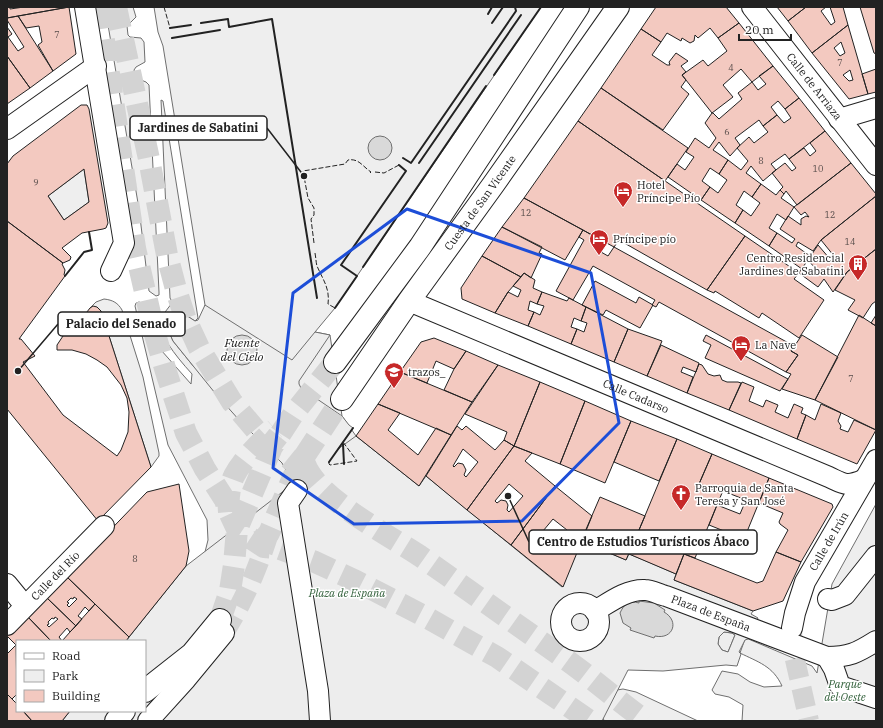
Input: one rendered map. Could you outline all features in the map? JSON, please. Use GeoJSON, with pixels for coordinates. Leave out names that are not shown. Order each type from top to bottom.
{"type":"FeatureCollection","features":[{"type":"Feature","properties":{"kind":"main road"},"geometry":{"type":"LineString","coordinates":[[335,362],[424,241],[578,7]]}},
{"type":"Feature","properties":{"kind":"main road","name":"Cuesta de San Vicente"},"geometry":{"type":"LineString","coordinates":[[342,399],[409,301],[494,185],[618,7]]}},
{"type":"Feature","properties":{"kind":"main road"},"geometry":{"type":"LineString","coordinates":[[146,690],[180,664],[198,646],[222,626]]}},
{"type":"Feature","properties":{"kind":"main road"},"geometry":{"type":"LineString","coordinates":[[116,721],[123,712]]}},
{"type":"Feature","properties":{"kind":"street"},"geometry":{"type":"LineString","coordinates":[[85,7],[96,66],[124,243],[111,271]]}},
{"type":"Feature","properties":{"kind":"street","name":"Calle de Arriaza"},"geometry":{"type":"LineString","coordinates":[[752,7],[876,165]]}},
{"type":"Feature","properties":{"kind":"street"},"geometry":{"type":"LineString","coordinates":[[7,129],[96,66]]}},
{"type":"Feature","properties":{"kind":"street"},"geometry":{"type":"LineString","coordinates":[[839,118],[876,108]]}},
{"type":"Feature","properties":{"kind":"street","name":"Calle Cadarso"},"geometry":{"type":"LineString","coordinates":[[409,301],[843,484],[854,484],[863,480]]}},
{"type":"Feature","properties":{"kind":"street","name":"Calle de Irún"},"geometry":{"type":"LineString","coordinates":[[792,628],[805,582],[876,460]]}},
{"type":"Feature","properties":{"kind":"street"},"geometry":{"type":"LineString","coordinates":[[292,496],[318,691],[320,721]]}},
{"type":"Feature","properties":{"kind":"street","name":"Calle del Río"},"geometry":{"type":"LineString","coordinates":[[7,625],[104,526]]}},
{"type":"Feature","properties":{"kind":"street"},"geometry":{"type":"LineString","coordinates":[[828,599],[832,600],[846,595],[876,556]]}},
{"type":"Feature","properties":{"kind":"street"},"geometry":{"type":"LineString","coordinates":[[7,584],[25,606]]}},
{"type":"Feature","properties":{"kind":"street","name":"Plaza de España"},"geometry":{"type":"LineString","coordinates":[[595,611],[619,597],[632,592],[645,590],[673,599],[827,657]]}},
{"type":"Feature","properties":{"kind":"street"},"geometry":{"type":"LineString","coordinates":[[148,721],[186,679],[222,626]]}},
{"type":"Feature","properties":{"kind":"street"},"geometry":{"type":"LineString","coordinates":[[827,657],[843,657],[851,655],[876,641]]}},
{"type":"Feature","properties":{"kind":"street"},"geometry":{"type":"LineString","coordinates":[[827,657],[834,668],[840,686],[876,698]]}},
{"type":"Feature","properties":{"kind":"street"},"geometry":{"type":"LineString","coordinates":[[146,707],[164,690],[180,664]]}},
{"type":"Feature","properties":{"kind":"street"},"geometry":{"type":"LineString","coordinates":[[134,721],[142,712]]}},
{"type":"Feature","properties":{"kind":"highlighted area"},"geometry":{"type":"Polygon","coordinates":[[[407,209],[591,273],[619,423],[522,521],[354,524],[273,468],[293,293],[407,209]]]}},
{"type":"Feature","properties":{"kind":"green space"},"geometry":{"type":"Polygon","coordinates":[[[105,7],[133,7],[136,17],[127,26],[128,35],[130,37],[141,38],[144,42],[145,62],[136,67],[134,70],[136,78],[146,82],[149,85],[159,292],[159,295],[156,296],[149,291],[139,209],[105,7]]]}},
{"type":"Feature","properties":{"kind":"green space"},"geometry":{"type":"Polygon","coordinates":[[[154,7],[541,7],[335,308],[315,332],[330,335],[342,416],[356,436],[419,486],[426,476],[563,587],[568,712],[205,552],[208,540],[207,520],[168,445],[135,306],[136,303],[142,303],[148,324],[161,350],[191,384],[192,374],[168,344],[159,328],[152,309],[162,316],[173,341],[194,367],[205,305],[163,46],[158,32],[154,7]]]}},
{"type":"Feature","properties":{"kind":"green space"},"geometry":{"type":"Polygon","coordinates":[[[161,100],[163,101],[198,318],[195,321],[176,309],[170,298],[161,100]]]}},
{"type":"Feature","properties":{"kind":"green space"},"geometry":{"type":"Polygon","coordinates":[[[84,169],[89,202],[64,220],[48,196],[84,169]]]}},
{"type":"Feature","properties":{"kind":"green space"},"geometry":{"type":"Polygon","coordinates":[[[104,299],[115,302],[122,310],[143,377],[159,453],[159,456],[151,467],[101,311],[96,307],[90,308],[96,302],[104,299]]]}},
{"type":"Feature","properties":{"kind":"green space","name":"Parque del Oeste"},"geometry":{"type":"Polygon","coordinates":[[[876,504],[876,721],[742,721],[743,705],[729,697],[715,694],[712,690],[722,671],[738,674],[750,682],[764,687],[782,686],[770,669],[740,653],[746,638],[812,666],[817,673],[832,584],[876,504]]]}},
{"type":"Feature","properties":{"kind":"green space"},"geometry":{"type":"Polygon","coordinates":[[[724,632],[735,635],[728,652],[722,650],[718,644],[719,637],[724,632]]]}},
{"type":"Feature","properties":{"kind":"green space"},"geometry":{"type":"Polygon","coordinates":[[[623,689],[636,692],[698,721],[604,721],[602,713],[617,690],[623,689]]]}},
{"type":"Feature","properties":{"kind":"shaded area","name":"Plaza de España"},"geometry":{"type":"Polygon","coordinates":[[[172,303],[178,310],[195,321],[198,320],[205,305],[292,360],[315,332],[330,335],[299,381],[299,384],[301,388],[342,416],[353,428],[338,449],[356,436],[419,486],[426,476],[562,587],[581,541],[626,560],[629,554],[676,574],[674,580],[753,611],[751,614],[758,618],[748,639],[745,640],[739,652],[741,654],[737,666],[726,665],[663,671],[628,670],[602,721],[62,721],[69,712],[146,712],[146,640],[127,640],[186,566],[298,480],[286,470],[282,463],[240,421],[173,341],[162,316],[172,303]],[[724,632],[719,637],[718,644],[722,650],[728,652],[735,635],[724,632]]]}},
{"type":"Feature","properties":{"kind":"water"},"geometry":{"type":"Polygon","coordinates":[[[380,136],[388,140],[392,148],[388,156],[380,160],[372,156],[368,148],[372,140],[380,136]]]}},
{"type":"Feature","properties":{"kind":"water","name":"Fuente del Cielo"},"geometry":{"type":"Polygon","coordinates":[[[242,335],[253,339],[257,350],[253,361],[242,365],[231,361],[227,350],[231,339],[242,335]]]}},
{"type":"Feature","properties":{"kind":"water"},"geometry":{"type":"Polygon","coordinates":[[[639,601],[654,603],[665,610],[664,612],[672,620],[673,625],[670,633],[655,636],[654,638],[630,630],[631,628],[623,623],[620,613],[623,607],[630,602],[639,603],[639,601]]]}},
{"type":"Feature","properties":{"kind":"building"},"geometry":{"type":"Polygon","coordinates":[[[7,7],[10,7],[10,9],[24,7],[69,7],[7,18],[7,7]]]}},
{"type":"Feature","properties":{"kind":"building"},"geometry":{"type":"Polygon","coordinates":[[[69,7],[76,54],[53,71],[38,45],[42,42],[39,26],[26,28],[18,16],[69,7]]]}},
{"type":"Feature","properties":{"kind":"building"},"geometry":{"type":"Polygon","coordinates":[[[656,7],[726,7],[739,23],[718,38],[710,28],[698,38],[695,35],[694,41],[690,43],[682,38],[681,41],[667,33],[661,42],[641,29],[656,7]]]}},
{"type":"Feature","properties":{"kind":"building"},"geometry":{"type":"Polygon","coordinates":[[[777,7],[806,7],[788,21],[777,7]]]}},
{"type":"Feature","properties":{"kind":"building"},"geometry":{"type":"Polygon","coordinates":[[[806,7],[826,7],[821,11],[831,25],[835,22],[830,7],[843,7],[848,25],[812,53],[788,21],[806,7]]]}},
{"type":"Feature","properties":{"kind":"building"},"geometry":{"type":"Polygon","coordinates":[[[860,7],[876,7],[876,54],[874,53],[860,7]]]}},
{"type":"Feature","properties":{"kind":"building"},"geometry":{"type":"Polygon","coordinates":[[[18,16],[53,71],[30,88],[7,56],[7,27],[12,34],[8,37],[18,51],[24,47],[7,20],[7,18],[18,16]]]}},
{"type":"Feature","properties":{"kind":"building"},"geometry":{"type":"Polygon","coordinates":[[[739,23],[773,66],[752,82],[741,69],[723,85],[733,97],[712,113],[682,75],[703,60],[708,66],[727,51],[718,38],[739,23]]]}},
{"type":"Feature","properties":{"kind":"building"},"geometry":{"type":"Polygon","coordinates":[[[848,25],[868,94],[849,99],[812,53],[848,25]],[[841,42],[834,48],[840,56],[845,53],[841,42]],[[850,70],[843,75],[849,81],[853,80],[850,70]]]}},
{"type":"Feature","properties":{"kind":"building"},"geometry":{"type":"Polygon","coordinates":[[[641,29],[661,42],[652,55],[667,65],[670,65],[669,62],[676,53],[688,61],[681,66],[686,72],[682,75],[686,80],[681,87],[689,94],[663,130],[601,88],[641,29]]]}},
{"type":"Feature","properties":{"kind":"building"},"geometry":{"type":"Polygon","coordinates":[[[7,56],[30,88],[7,104],[7,56]]]}},
{"type":"Feature","properties":{"kind":"building"},"geometry":{"type":"Polygon","coordinates":[[[773,66],[799,98],[785,109],[778,101],[771,107],[777,115],[763,126],[759,120],[735,138],[740,145],[730,156],[719,142],[713,150],[728,160],[719,174],[710,168],[702,181],[710,187],[701,200],[668,177],[677,164],[685,170],[694,157],[686,152],[695,138],[709,148],[716,138],[705,123],[712,113],[719,119],[742,99],[738,93],[752,82],[758,90],[766,84],[759,76],[773,66]]]}},
{"type":"Feature","properties":{"kind":"building"},"geometry":{"type":"Polygon","coordinates":[[[876,69],[876,92],[868,94],[862,74],[876,69]]]}},
{"type":"Feature","properties":{"kind":"building"},"geometry":{"type":"Polygon","coordinates":[[[601,88],[688,148],[665,181],[578,121],[601,88]]]}},
{"type":"Feature","properties":{"kind":"building"},"geometry":{"type":"Polygon","coordinates":[[[799,98],[825,131],[789,159],[785,154],[771,164],[776,170],[763,181],[751,166],[746,173],[761,184],[752,197],[744,191],[736,205],[743,210],[735,223],[701,200],[710,187],[718,193],[727,180],[719,174],[728,160],[741,170],[748,161],[737,148],[749,137],[754,143],[768,132],[763,126],[777,115],[784,123],[791,118],[785,109],[799,98]]]}},
{"type":"Feature","properties":{"kind":"building"},"geometry":{"type":"Polygon","coordinates":[[[81,105],[87,105],[89,109],[108,223],[106,228],[82,233],[62,248],[71,257],[70,260],[63,263],[7,221],[7,164],[13,156],[81,105]],[[84,169],[48,196],[64,220],[89,202],[84,169]]]}},
{"type":"Feature","properties":{"kind":"building","name":"Hotel Príncipe Pío"},"geometry":{"type":"Polygon","coordinates":[[[578,121],[745,236],[707,290],[619,240],[614,247],[524,198],[578,121]]]}},
{"type":"Feature","properties":{"kind":"building"},"geometry":{"type":"Polygon","coordinates":[[[825,131],[851,163],[797,205],[786,191],[784,194],[780,190],[783,187],[772,173],[785,163],[792,171],[796,168],[789,159],[804,148],[810,156],[816,151],[810,143],[825,131]]]}},
{"type":"Feature","properties":{"kind":"building"},"geometry":{"type":"Polygon","coordinates":[[[851,163],[876,194],[876,196],[821,240],[813,251],[798,242],[796,246],[810,256],[802,269],[769,246],[777,233],[792,243],[795,239],[780,229],[788,216],[801,225],[801,219],[806,216],[809,217],[805,212],[801,215],[794,207],[851,163]]]}},
{"type":"Feature","properties":{"kind":"building"},"geometry":{"type":"Polygon","coordinates":[[[761,184],[776,195],[780,190],[784,194],[781,198],[794,207],[786,220],[777,214],[769,228],[777,233],[769,246],[735,223],[743,210],[751,216],[760,203],[752,197],[761,184]]]}},
{"type":"Feature","properties":{"kind":"building"},"geometry":{"type":"Polygon","coordinates":[[[876,196],[876,249],[847,272],[833,292],[824,279],[818,287],[799,273],[803,266],[811,272],[815,268],[808,260],[818,245],[830,259],[834,256],[821,240],[876,196]]]}},
{"type":"Feature","properties":{"kind":"building"},"geometry":{"type":"Polygon","coordinates":[[[524,198],[583,230],[565,260],[502,227],[524,198]]]}},
{"type":"Feature","properties":{"kind":"building"},"geometry":{"type":"Polygon","coordinates":[[[7,221],[63,263],[62,264],[65,270],[65,276],[19,339],[21,339],[35,356],[23,362],[63,415],[117,456],[128,432],[129,412],[127,398],[121,385],[107,367],[97,360],[86,354],[72,350],[57,350],[57,345],[65,333],[69,335],[90,308],[93,306],[97,307],[101,311],[151,467],[98,521],[7,409],[7,221]]]}},
{"type":"Feature","properties":{"kind":"building"},"geometry":{"type":"Polygon","coordinates":[[[502,227],[542,247],[539,253],[542,254],[531,278],[524,273],[521,277],[482,256],[502,227]]]}},
{"type":"Feature","properties":{"kind":"building"},"geometry":{"type":"Polygon","coordinates":[[[583,230],[606,243],[601,252],[608,256],[614,247],[794,346],[791,351],[798,355],[786,372],[659,302],[656,307],[652,305],[655,300],[593,266],[573,300],[556,291],[584,240],[579,237],[583,230]]]}},
{"type":"Feature","properties":{"kind":"building"},"geometry":{"type":"Polygon","coordinates":[[[745,236],[799,273],[794,279],[824,300],[799,338],[762,313],[759,318],[715,291],[714,293],[707,290],[745,236]]]}},
{"type":"Feature","properties":{"kind":"building","name":"Centro Residencial Jardines de Sabatini"},"geometry":{"type":"Polygon","coordinates":[[[876,249],[876,301],[872,304],[863,318],[848,310],[855,300],[835,290],[847,272],[876,249]]]}},
{"type":"Feature","properties":{"kind":"building"},"geometry":{"type":"Polygon","coordinates":[[[482,256],[521,277],[508,292],[495,313],[462,299],[461,288],[482,256]]]}},
{"type":"Feature","properties":{"kind":"building"},"geometry":{"type":"Polygon","coordinates":[[[524,273],[535,280],[533,288],[542,292],[537,304],[530,301],[528,310],[534,312],[528,326],[495,313],[508,292],[518,297],[521,290],[513,286],[524,273]]]}},
{"type":"Feature","properties":{"kind":"building"},"geometry":{"type":"Polygon","coordinates":[[[595,281],[636,303],[639,297],[653,305],[640,328],[606,310],[603,315],[582,305],[595,281]]]}},
{"type":"Feature","properties":{"kind":"building"},"geometry":{"type":"Polygon","coordinates":[[[542,292],[567,301],[569,298],[586,307],[581,321],[574,318],[571,327],[577,329],[571,344],[528,326],[534,312],[540,315],[544,306],[537,304],[542,292]]]}},
{"type":"Feature","properties":{"kind":"building"},"geometry":{"type":"Polygon","coordinates":[[[586,307],[628,329],[614,362],[571,344],[577,329],[584,332],[587,323],[581,321],[586,307]]]}},
{"type":"Feature","properties":{"kind":"building"},"geometry":{"type":"Polygon","coordinates":[[[859,315],[876,326],[876,430],[815,400],[859,315]]]}},
{"type":"Feature","properties":{"kind":"building"},"geometry":{"type":"Polygon","coordinates":[[[876,315],[876,326],[871,323],[876,315]]]}},
{"type":"Feature","properties":{"kind":"building"},"geometry":{"type":"Polygon","coordinates":[[[628,329],[662,341],[647,376],[614,362],[628,329]]]}},
{"type":"Feature","properties":{"kind":"building"},"geometry":{"type":"Polygon","coordinates":[[[706,335],[788,379],[780,391],[705,358],[711,345],[703,341],[706,335]]]}},
{"type":"Feature","properties":{"kind":"building"},"geometry":{"type":"Polygon","coordinates":[[[802,335],[838,357],[815,400],[782,389],[791,374],[786,372],[798,355],[791,351],[802,335]]]}},
{"type":"Feature","properties":{"kind":"building"},"geometry":{"type":"Polygon","coordinates":[[[434,338],[466,351],[454,369],[436,361],[427,383],[400,372],[421,342],[434,338]]]}},
{"type":"Feature","properties":{"kind":"building"},"geometry":{"type":"Polygon","coordinates":[[[661,345],[699,363],[696,372],[683,367],[681,372],[693,377],[687,393],[647,376],[661,345]]]}},
{"type":"Feature","properties":{"kind":"building"},"geometry":{"type":"Polygon","coordinates":[[[466,351],[498,365],[472,402],[444,390],[454,369],[466,351]]]}},
{"type":"Feature","properties":{"kind":"building"},"geometry":{"type":"Polygon","coordinates":[[[699,364],[702,365],[708,374],[714,376],[720,375],[722,380],[727,382],[741,383],[729,410],[687,393],[699,364]]]}},
{"type":"Feature","properties":{"kind":"building"},"geometry":{"type":"Polygon","coordinates":[[[498,365],[540,382],[514,446],[504,440],[507,432],[465,414],[498,365]]]}},
{"type":"Feature","properties":{"kind":"building"},"geometry":{"type":"Polygon","coordinates":[[[400,372],[472,402],[451,435],[378,404],[400,372]]]}},
{"type":"Feature","properties":{"kind":"building"},"geometry":{"type":"Polygon","coordinates":[[[540,382],[585,401],[560,464],[514,446],[540,382]]]}},
{"type":"Feature","properties":{"kind":"building"},"geometry":{"type":"Polygon","coordinates":[[[742,382],[754,387],[749,401],[763,407],[766,400],[778,405],[775,412],[788,418],[794,404],[803,408],[801,413],[806,415],[797,439],[729,410],[742,382]]]}},
{"type":"Feature","properties":{"kind":"building"},"geometry":{"type":"Polygon","coordinates":[[[585,401],[631,421],[605,483],[560,464],[585,401]]]}},
{"type":"Feature","properties":{"kind":"building"},"geometry":{"type":"Polygon","coordinates":[[[378,404],[400,413],[388,430],[418,455],[436,428],[451,435],[419,486],[356,436],[378,404]]]}},
{"type":"Feature","properties":{"kind":"building"},"geometry":{"type":"Polygon","coordinates":[[[821,404],[841,413],[838,421],[841,426],[840,429],[848,432],[854,420],[876,430],[857,464],[797,439],[806,415],[815,420],[821,404]]]}},
{"type":"Feature","properties":{"kind":"building"},"geometry":{"type":"Polygon","coordinates":[[[631,421],[677,439],[659,481],[614,462],[631,421]]]}},
{"type":"Feature","properties":{"kind":"building"},"geometry":{"type":"Polygon","coordinates":[[[457,426],[462,430],[466,426],[495,450],[504,440],[514,446],[467,510],[426,476],[457,426]],[[463,449],[453,466],[454,467],[458,463],[463,464],[466,470],[464,475],[466,477],[478,462],[463,449]]]}},
{"type":"Feature","properties":{"kind":"building","name":"Parroquia de Santa Teresa y San José"},"geometry":{"type":"Polygon","coordinates":[[[677,439],[712,454],[699,484],[722,493],[695,558],[684,554],[676,574],[629,554],[677,439]]]}},
{"type":"Feature","properties":{"kind":"building"},"geometry":{"type":"Polygon","coordinates":[[[514,446],[532,453],[525,461],[555,486],[511,545],[467,510],[514,446]],[[509,484],[495,501],[497,503],[501,500],[506,501],[508,505],[507,510],[509,512],[523,496],[509,484]]]}},
{"type":"Feature","properties":{"kind":"building"},"geometry":{"type":"Polygon","coordinates":[[[712,454],[769,478],[744,539],[709,525],[717,505],[740,514],[746,500],[699,484],[712,454]]]}},
{"type":"Feature","properties":{"kind":"building"},"geometry":{"type":"Polygon","coordinates":[[[769,478],[832,504],[833,507],[801,562],[776,552],[788,530],[779,522],[783,513],[759,503],[769,478]]]}},
{"type":"Feature","properties":{"kind":"building"},"geometry":{"type":"Polygon","coordinates":[[[179,484],[189,551],[186,566],[129,637],[66,576],[147,492],[179,484]]]}},
{"type":"Feature","properties":{"kind":"building"},"geometry":{"type":"Polygon","coordinates":[[[555,486],[592,516],[563,587],[511,545],[555,486]],[[553,519],[538,537],[541,539],[547,535],[551,537],[553,542],[550,547],[553,549],[567,530],[553,519]]]}},
{"type":"Feature","properties":{"kind":"building"},"geometry":{"type":"Polygon","coordinates":[[[600,497],[645,516],[626,560],[581,541],[600,497]]]}},
{"type":"Feature","properties":{"kind":"building"},"geometry":{"type":"Polygon","coordinates":[[[776,552],[801,562],[783,601],[753,611],[674,580],[684,554],[757,583],[763,581],[776,552]]]}},
{"type":"Feature","properties":{"kind":"building"},"geometry":{"type":"Polygon","coordinates":[[[66,576],[95,604],[89,611],[85,607],[78,616],[82,619],[76,626],[46,597],[66,576]],[[74,597],[73,599],[71,598],[67,602],[69,603],[67,605],[69,607],[77,599],[74,597]]]}},
{"type":"Feature","properties":{"kind":"building"},"geometry":{"type":"Polygon","coordinates":[[[46,597],[76,626],[70,632],[67,628],[59,637],[61,640],[50,640],[27,616],[46,597]],[[55,617],[54,619],[52,618],[47,625],[49,627],[58,619],[55,617]]]}},
{"type":"Feature","properties":{"kind":"building"},"geometry":{"type":"Polygon","coordinates":[[[95,604],[129,637],[127,640],[63,640],[95,604]]]}},
{"type":"Feature","properties":{"kind":"building"},"geometry":{"type":"Polygon","coordinates":[[[27,616],[50,640],[16,640],[16,645],[7,636],[27,616]]]}},
{"type":"Feature","properties":{"kind":"building"},"geometry":{"type":"Polygon","coordinates":[[[16,645],[16,695],[12,699],[7,694],[7,654],[16,645]]]}},
{"type":"Feature","properties":{"kind":"building"},"geometry":{"type":"Polygon","coordinates":[[[7,694],[16,703],[16,712],[24,712],[32,721],[7,721],[7,694]]]}},
{"type":"Feature","properties":{"kind":"building"},"geometry":{"type":"Polygon","coordinates":[[[24,712],[69,712],[62,721],[32,721],[24,712]]]}},
{"type":"Feature","properties":{"kind":"tunnel"},"geometry":{"type":"LineString","coordinates":[[99,7],[135,248],[154,331],[186,433],[205,469],[225,500],[237,529],[264,547],[277,548],[313,561],[424,616],[497,657],[590,721]]}},
{"type":"Feature","properties":{"kind":"tunnel"},"geometry":{"type":"LineString","coordinates":[[116,7],[149,159],[167,255],[186,320],[199,348],[232,402],[261,436],[311,476]]}},
{"type":"Feature","properties":{"kind":"tunnel"},"geometry":{"type":"LineString","coordinates":[[220,620],[230,591],[237,529],[272,447],[294,413],[335,362]]}},
{"type":"Feature","properties":{"kind":"tunnel"},"geometry":{"type":"LineString","coordinates":[[257,542],[263,540],[269,533],[298,466],[342,399]]}},
{"type":"Feature","properties":{"kind":"tunnel"},"geometry":{"type":"LineString","coordinates":[[229,512],[229,494],[234,476],[242,463],[275,429]]}},
{"type":"Feature","properties":{"kind":"tunnel"},"geometry":{"type":"LineString","coordinates":[[305,464],[312,477],[339,503],[420,556],[564,658],[646,721]]}},
{"type":"Feature","properties":{"kind":"tunnel"},"geometry":{"type":"LineString","coordinates":[[224,633],[250,584],[269,533]]}},
{"type":"Feature","properties":{"kind":"tunnel"},"geometry":{"type":"LineString","coordinates":[[792,629],[793,651],[809,721]]}},
{"type":"Feature","properties":{"kind":"fence"},"geometry":{"type":"LineString","coordinates":[[164,7],[170,28]]}},
{"type":"Feature","properties":{"kind":"fence"},"geometry":{"type":"LineString","coordinates":[[314,243],[311,219],[314,215],[314,208],[308,198],[303,171],[345,164],[348,160],[355,160],[361,163],[371,172],[370,173]]}},
{"type":"Feature","properties":{"kind":"fence"},"geometry":{"type":"LineString","coordinates":[[375,172],[384,173],[399,165]]}},
{"type":"Feature","properties":{"kind":"fence"},"geometry":{"type":"LineString","coordinates":[[315,253],[317,266],[327,289],[328,304],[335,308]]}},
{"type":"Feature","properties":{"kind":"fence"},"geometry":{"type":"LineString","coordinates":[[329,462],[330,465],[357,461],[343,442]]}},
{"type":"Feature","properties":{"kind":"wall"},"geometry":{"type":"LineString","coordinates":[[488,14],[492,7]]}},
{"type":"Feature","properties":{"kind":"wall"},"geometry":{"type":"LineString","coordinates":[[492,23],[503,7]]}},
{"type":"Feature","properties":{"kind":"wall"},"geometry":{"type":"LineString","coordinates":[[403,158],[411,163],[516,11],[515,7]]}},
{"type":"Feature","properties":{"kind":"wall"},"geometry":{"type":"LineString","coordinates":[[494,75],[541,7]]}},
{"type":"Feature","properties":{"kind":"wall"},"geometry":{"type":"LineString","coordinates":[[419,163],[521,15]]}},
{"type":"Feature","properties":{"kind":"wall"},"geometry":{"type":"LineString","coordinates":[[201,23],[228,19],[229,27],[272,19],[317,298]]}},
{"type":"Feature","properties":{"kind":"wall"},"geometry":{"type":"LineString","coordinates":[[170,28],[191,25]]}},
{"type":"Feature","properties":{"kind":"wall"},"geometry":{"type":"LineString","coordinates":[[172,38],[220,30]]}},
{"type":"Feature","properties":{"kind":"wall"},"geometry":{"type":"LineString","coordinates":[[363,267],[486,86]]}},
{"type":"Feature","properties":{"kind":"wall"},"geometry":{"type":"LineString","coordinates":[[335,308],[357,276],[341,265],[406,171],[399,165]]}},
{"type":"Feature","properties":{"kind":"wall"},"geometry":{"type":"LineString","coordinates":[[65,276],[84,252],[92,250],[89,232]]}},
{"type":"Feature","properties":{"kind":"wall"},"geometry":{"type":"LineString","coordinates":[[329,462],[353,428]]}},
{"type":"Feature","properties":{"kind":"wall"},"geometry":{"type":"LineString","coordinates":[[343,444],[344,464]]}},
{"type":"Feature","properties":{"kind":"place","name":"Jardines de Sabatini"},"geometry":{"type":"Point","coordinates":[304,176]}},
{"type":"Feature","properties":{"kind":"place","name":"Hotel Príncipe Pío"},"geometry":{"type":"Point","coordinates":[623,208]}},
{"type":"Feature","properties":{"kind":"place","name":"Príncipe pío"},"geometry":{"type":"Point","coordinates":[599,256]}},
{"type":"Feature","properties":{"kind":"place","name":"Centro Residencial Jardines de Sabatini"},"geometry":{"type":"Point","coordinates":[858,281]}},
{"type":"Feature","properties":{"kind":"place","name":"La Nave"},"geometry":{"type":"Point","coordinates":[741,362]}},
{"type":"Feature","properties":{"kind":"place","name":"Palacio del Senado"},"geometry":{"type":"Point","coordinates":[18,371]}},
{"type":"Feature","properties":{"kind":"place","name":"trazos_"},"geometry":{"type":"Point","coordinates":[394,389]}},
{"type":"Feature","properties":{"kind":"place","name":"Centro de Estudios Turísticos Ábaco"},"geometry":{"type":"Point","coordinates":[508,496]}},
{"type":"Feature","properties":{"kind":"place","name":"Parroquia de Santa Teresa y San José"},"geometry":{"type":"Point","coordinates":[681,511]}}]}
